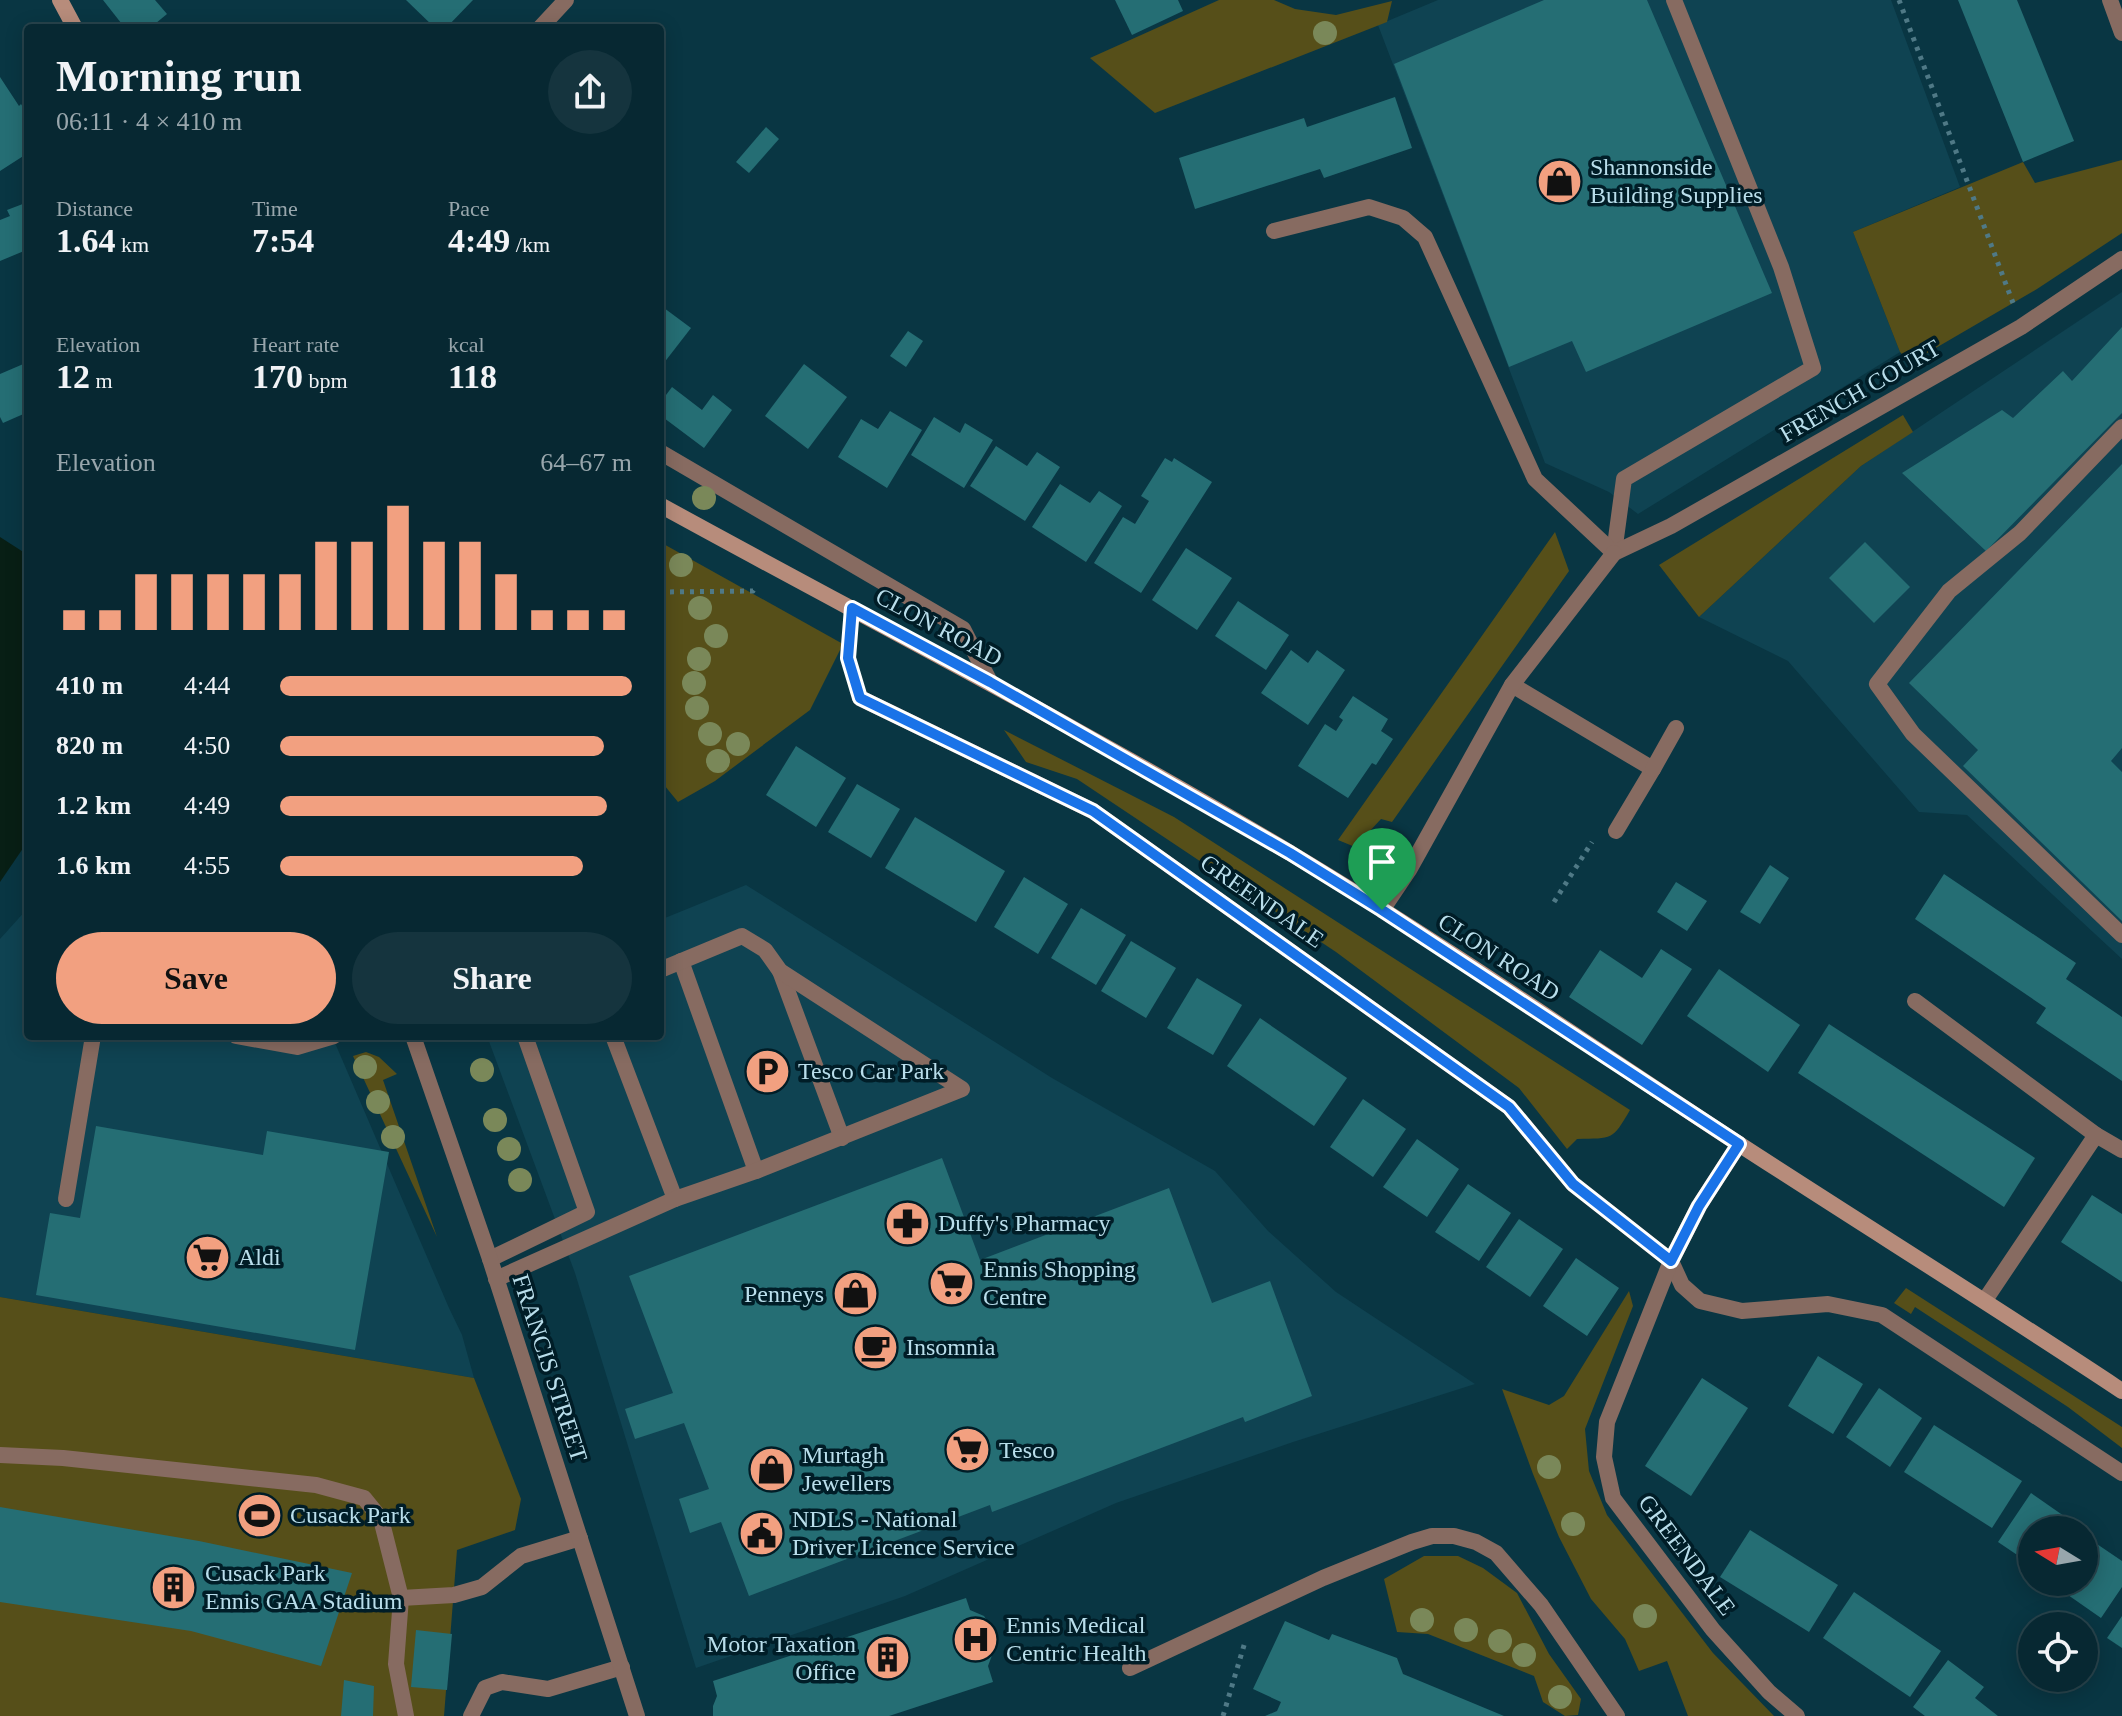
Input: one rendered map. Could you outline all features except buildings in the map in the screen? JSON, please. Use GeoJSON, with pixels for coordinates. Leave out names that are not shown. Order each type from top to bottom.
{"type":"FeatureCollection","features":[{"type":"Feature","properties":{"kind":"main road"},"geometry":{"type":"LineString","coordinates":[[60,0],[73,24]]}},
{"type":"Feature","properties":{"kind":"main road","name":"CLON ROAD"},"geometry":{"type":"LineString","coordinates":[[664,507],[990,682],[1290,853],[2122,1391]]}},
{"type":"Feature","properties":{"kind":"street"},"geometry":{"type":"LineString","coordinates":[[544,24],[566,0]]}},
{"type":"Feature","properties":{"kind":"street"},"geometry":{"type":"LineString","coordinates":[[1614,553],[1624,479],[1813,368],[1781,267],[1674,0]]}},
{"type":"Feature","properties":{"kind":"street"},"geometry":{"type":"LineString","coordinates":[[2110,0],[2122,33]]}},
{"type":"Feature","properties":{"kind":"street"},"geometry":{"type":"LineString","coordinates":[[1274,231],[1369,207],[1403,218],[1425,237],[1535,479],[1614,553]]}},
{"type":"Feature","properties":{"kind":"street","name":"FRENCH COURT"},"geometry":{"type":"LineString","coordinates":[[1382,910],[1409,870],[1512,685],[1614,553],[1671,526],[2021,327],[2122,259]]}},
{"type":"Feature","properties":{"kind":"street"},"geometry":{"type":"LineString","coordinates":[[2122,427],[2020,533],[1949,591],[1877,684],[1913,734],[2122,935]]}},
{"type":"Feature","properties":{"kind":"street"},"geometry":{"type":"LineString","coordinates":[[664,454],[963,629],[990,682]]}},
{"type":"Feature","properties":{"kind":"street"},"geometry":{"type":"LineString","coordinates":[[1512,685],[1653,769]]}},
{"type":"Feature","properties":{"kind":"street","name":"GREENDALE"},"geometry":{"type":"LineString","coordinates":[[860,698],[1093,811],[1509,1107],[1573,1184],[1671,1261],[1682,1285],[1700,1301],[1742,1311],[1828,1304],[1882,1315],[2122,1473]]}},
{"type":"Feature","properties":{"kind":"street"},"geometry":{"type":"LineString","coordinates":[[1616,831],[1676,728]]}},
{"type":"Feature","properties":{"kind":"street"},"geometry":{"type":"LineString","coordinates":[[664,968],[742,936],[765,950],[780,971],[842,1138]]}},
{"type":"Feature","properties":{"kind":"street"},"geometry":{"type":"LineString","coordinates":[[681,961],[756,1171]]}},
{"type":"Feature","properties":{"kind":"street"},"geometry":{"type":"LineString","coordinates":[[496,1279],[675,1199],[756,1171],[962,1089],[780,971]]}},
{"type":"Feature","properties":{"kind":"street"},"geometry":{"type":"LineString","coordinates":[[1915,1001],[2096,1135],[2122,1150]]}},
{"type":"Feature","properties":{"kind":"street"},"geometry":{"type":"LineString","coordinates":[[66,1199],[92,1040]]}},
{"type":"Feature","properties":{"kind":"street"},"geometry":{"type":"LineString","coordinates":[[258,1040],[297,1047],[321,1040]]}},
{"type":"Feature","properties":{"kind":"street","name":"FRANCIS STREET"},"geometry":{"type":"LineString","coordinates":[[414,1040],[490,1259],[637,1716]]}},
{"type":"Feature","properties":{"kind":"street"},"geometry":{"type":"LineString","coordinates":[[490,1259],[587,1212],[526,1040]]}},
{"type":"Feature","properties":{"kind":"street"},"geometry":{"type":"LineString","coordinates":[[615,1040],[675,1199]]}},
{"type":"Feature","properties":{"kind":"street"},"geometry":{"type":"LineString","coordinates":[[1985,1300],[2096,1135]]}},
{"type":"Feature","properties":{"kind":"street","name":"GREENDALE"},"geometry":{"type":"LineString","coordinates":[[1739,1144],[1699,1206],[1671,1261],[1607,1422],[1604,1457],[1613,1498],[1713,1630],[1769,1692],[1797,1716]]}},
{"type":"Feature","properties":{"kind":"street"},"geometry":{"type":"LineString","coordinates":[[0,1455],[63,1458],[316,1485],[364,1498],[381,1519],[401,1598],[396,1664],[406,1716]]}},
{"type":"Feature","properties":{"kind":"street"},"geometry":{"type":"LineString","coordinates":[[1130,1668],[1323,1578],[1412,1542],[1432,1536],[1454,1536],[1476,1542],[1496,1553],[1541,1605],[1617,1716]]}},
{"type":"Feature","properties":{"kind":"street"},"geometry":{"type":"LineString","coordinates":[[401,1598],[454,1595],[482,1587],[521,1556],[580,1538]]}},
{"type":"Feature","properties":{"kind":"street"},"geometry":{"type":"LineString","coordinates":[[471,1716],[485,1688],[502,1682],[548,1689],[622,1667]]}},
{"type":"Feature","properties":{"kind":"path"},"geometry":{"type":"LineString","coordinates":[[1899,0],[2021,327]]}},
{"type":"Feature","properties":{"kind":"path"},"geometry":{"type":"LineString","coordinates":[[852,608],[848,658],[860,698]]}},
{"type":"Feature","properties":{"kind":"path"},"geometry":{"type":"LineString","coordinates":[[1554,902],[1597,834],[1616,831]]}},
{"type":"Feature","properties":{"kind":"path"},"geometry":{"type":"LineString","coordinates":[[1223,1716],[1246,1643],[1237,1618]]}},
{"type":"Feature","properties":{"kind":"shaded area"},"geometry":{"type":"Polygon","coordinates":[[[1219,0],[1274,0],[1295,9],[1336,15],[1392,1],[1387,22],[1155,113],[1090,58],[1219,0]]]}},
{"type":"Feature","properties":{"kind":"shaded area","name":"Shannonside Building Supplies"},"geometry":{"type":"Polygon","coordinates":[[[1438,0],[1891,0],[1960,187],[1853,232],[1900,352],[1638,514],[1609,492],[1545,463],[1378,25],[1438,0]]]}},
{"type":"Feature","properties":{"kind":"shaded area"},"geometry":{"type":"Polygon","coordinates":[[[2122,160],[2122,233],[2037,289],[1910,363],[1900,352],[1853,232],[2023,162],[2035,183],[2122,160]]]}},
{"type":"Feature","properties":{"kind":"shaded area"},"geometry":{"type":"Polygon","coordinates":[[[2122,292],[2122,959],[1967,815],[1919,812],[1788,661],[1699,617],[1861,466],[2122,292]]]}},
{"type":"Feature","properties":{"kind":"shaded area"},"geometry":{"type":"Polygon","coordinates":[[[1903,415],[1913,432],[1861,466],[1699,617],[1659,565],[1903,415]]]}},
{"type":"Feature","properties":{"kind":"shaded area"},"geometry":{"type":"Polygon","coordinates":[[[1555,532],[1569,571],[1392,822],[1381,819],[1355,847],[1338,840],[1555,532]]]}},
{"type":"Feature","properties":{"kind":"shaded area"},"geometry":{"type":"Polygon","coordinates":[[[0,537],[24,552],[24,847],[0,882],[0,537]]]}},
{"type":"Feature","properties":{"kind":"shaded area"},"geometry":{"type":"Polygon","coordinates":[[[664,544],[843,644],[810,710],[715,781],[678,802],[664,785],[664,544]]]}},
{"type":"Feature","properties":{"kind":"shaded area"},"geometry":{"type":"Polygon","coordinates":[[[1004,730],[1174,817],[1630,1110],[1624,1120],[1610,1136],[1577,1139],[1567,1149],[1519,1088],[1336,952],[1077,779],[1026,762],[1004,730]]]}},
{"type":"Feature","properties":{"kind":"shaded area","name":"Ennis Shopping Centre"},"geometry":{"type":"Polygon","coordinates":[[[746,885],[1052,1078],[1215,1171],[1268,1231],[1336,1292],[1475,1384],[1116,1503],[905,1596],[696,1668],[575,1273],[488,1040],[664,1040],[664,918],[746,885]]]}},
{"type":"Feature","properties":{"kind":"shaded area"},"geometry":{"type":"Polygon","coordinates":[[[24,912],[24,1040],[334,1040],[462,1335],[474,1378],[0,1297],[0,939],[24,912]]]}},
{"type":"Feature","properties":{"kind":"shaded area"},"geometry":{"type":"Polygon","coordinates":[[[366,1052],[379,1057],[397,1074],[383,1080],[437,1237],[353,1056],[366,1052]]]}},
{"type":"Feature","properties":{"kind":"shaded area"},"geometry":{"type":"Polygon","coordinates":[[[1906,1288],[2122,1427],[2122,1448],[2068,1407],[1915,1307],[1911,1314],[1894,1303],[1906,1288]]]}},
{"type":"Feature","properties":{"kind":"shaded area"},"geometry":{"type":"Polygon","coordinates":[[[1629,1291],[1633,1306],[1585,1429],[1589,1471],[1607,1515],[1713,1653],[1774,1716],[1688,1716],[1667,1661],[1639,1671],[1625,1639],[1591,1599],[1559,1537],[1502,1389],[1549,1405],[1564,1396],[1629,1291]]]}},
{"type":"Feature","properties":{"kind":"shaded area","name":"Cusack Park"},"geometry":{"type":"Polygon","coordinates":[[[0,1297],[474,1378],[521,1499],[515,1530],[457,1550],[444,1716],[0,1716],[0,1297]]]}},
{"type":"Feature","properties":{"kind":"shaded area"},"geometry":{"type":"Polygon","coordinates":[[[1424,1556],[1458,1556],[1483,1568],[1517,1593],[1549,1654],[1581,1699],[1578,1715],[1565,1716],[1543,1702],[1534,1676],[1428,1634],[1397,1632],[1384,1579],[1424,1556]]]}},
{"type":"Feature","properties":{"kind":"place","name":"Shannonside Building Supplies"},"geometry":{"type":"Point","coordinates":[1559,181]}},
{"type":"Feature","properties":{"kind":"place","name":"Tesco Car Park"},"geometry":{"type":"Point","coordinates":[767,1071]}},
{"type":"Feature","properties":{"kind":"place","name":"Duffy's Pharmacy"},"geometry":{"type":"Point","coordinates":[907,1223]}},
{"type":"Feature","properties":{"kind":"place","name":"Aldi"},"geometry":{"type":"Point","coordinates":[207,1257]}},
{"type":"Feature","properties":{"kind":"place","name":"Ennis Shopping Centre"},"geometry":{"type":"Point","coordinates":[952,1283]}},
{"type":"Feature","properties":{"kind":"place","name":"Penneys"},"geometry":{"type":"Point","coordinates":[855,1294]}},
{"type":"Feature","properties":{"kind":"place","name":"Insomnia"},"geometry":{"type":"Point","coordinates":[875,1347]}},
{"type":"Feature","properties":{"kind":"place","name":"Tesco"},"geometry":{"type":"Point","coordinates":[968,1450]}},
{"type":"Feature","properties":{"kind":"place","name":"Murtagh Jewellers"},"geometry":{"type":"Point","coordinates":[771,1469]}},
{"type":"Feature","properties":{"kind":"place","name":"Cusack Park"},"geometry":{"type":"Point","coordinates":[259,1515]}},
{"type":"Feature","properties":{"kind":"place","name":"NDLS - National Driver Licence Service"},"geometry":{"type":"Point","coordinates":[761,1533]}},
{"type":"Feature","properties":{"kind":"place","name":"Cusack Park Ennis GAA Stadium"},"geometry":{"type":"Point","coordinates":[174,1587]}},
{"type":"Feature","properties":{"kind":"place","name":"Ennis Medical Centric Health"},"geometry":{"type":"Point","coordinates":[975,1639]}},
{"type":"Feature","properties":{"kind":"place","name":"Motor Taxation Office"},"geometry":{"type":"Point","coordinates":[887,1658]}},
{"type":"Feature","properties":{"kind":"route"},"geometry":{"type":"LineString","coordinates":[[852,608],[990,682],[1290,853],[1382,910],[1739,1144],[1699,1206],[1671,1261],[1573,1184],[1509,1107],[1093,811],[860,698],[848,658],[852,608]]}}]}
